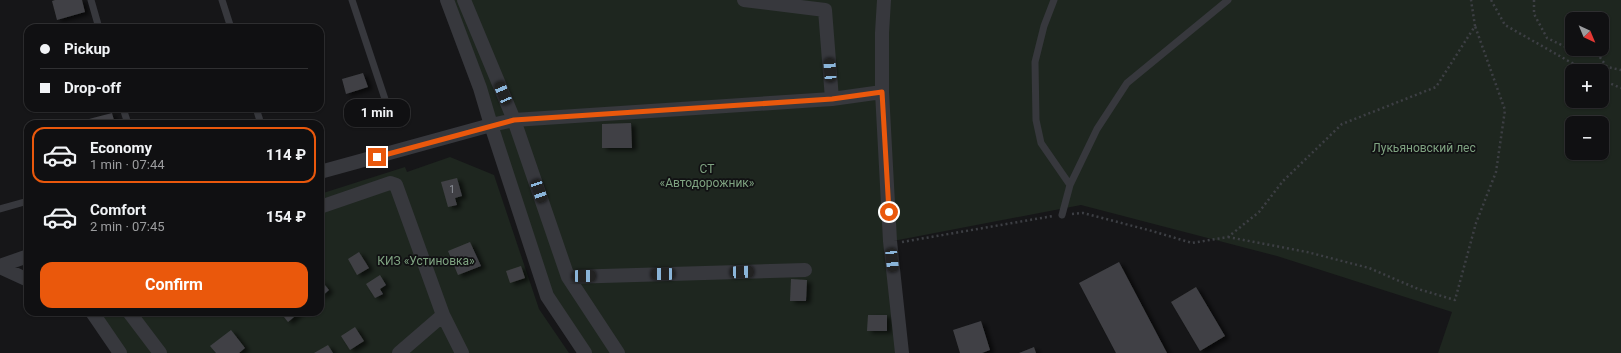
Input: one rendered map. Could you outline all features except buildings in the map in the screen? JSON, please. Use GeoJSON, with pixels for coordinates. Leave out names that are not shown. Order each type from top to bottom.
{"type":"FeatureCollection","features":[{"type":"Feature","properties":{"kind":"street"},"geometry":{"type":"LineString","coordinates":[[447,0],[480,88],[547,296],[585,353]]}},
{"type":"Feature","properties":{"kind":"street"},"geometry":{"type":"LineString","coordinates":[[464,0],[514,120],[568,277],[618,353]]}},
{"type":"Feature","properties":{"kind":"street"},"geometry":{"type":"LineString","coordinates":[[744,0],[825,10],[832,99]]}},
{"type":"Feature","properties":{"kind":"street"},"geometry":{"type":"LineString","coordinates":[[884,0],[882,33],[882,92],[891,244],[902,353]]}},
{"type":"Feature","properties":{"kind":"street"},"geometry":{"type":"LineString","coordinates":[[324,171],[514,120],[832,99],[882,92]]}},
{"type":"Feature","properties":{"kind":"street"},"geometry":{"type":"LineString","coordinates":[[324,206],[390,183],[396,185],[443,315],[462,353]]}},
{"type":"Feature","properties":{"kind":"street"},"geometry":{"type":"LineString","coordinates":[[0,266],[24,257]]}},
{"type":"Feature","properties":{"kind":"street"},"geometry":{"type":"LineString","coordinates":[[0,266],[24,278]]}},
{"type":"Feature","properties":{"kind":"street"},"geometry":{"type":"LineString","coordinates":[[568,277],[805,270]]}},
{"type":"Feature","properties":{"kind":"street"},"geometry":{"type":"LineString","coordinates":[[399,353],[443,315]]}},
{"type":"Feature","properties":{"kind":"street"},"geometry":{"type":"LineString","coordinates":[[95,316],[120,353]]}},
{"type":"Feature","properties":{"kind":"street"},"geometry":{"type":"LineString","coordinates":[[132,316],[160,353]]}},
{"type":"Feature","properties":{"kind":"lane"},"geometry":{"type":"LineString","coordinates":[[91,0],[98,24]]}},
{"type":"Feature","properties":{"kind":"lane"},"geometry":{"type":"LineString","coordinates":[[222,0],[230,24]]}},
{"type":"Feature","properties":{"kind":"lane"},"geometry":{"type":"LineString","coordinates":[[352,0],[385,100]]}},
{"type":"Feature","properties":{"kind":"lane"},"geometry":{"type":"LineString","coordinates":[[1054,0],[1044,26],[1036,62],[1036,120],[1041,143],[1070,185]]}},
{"type":"Feature","properties":{"kind":"lane"},"geometry":{"type":"LineString","coordinates":[[1062,214],[1070,185],[1097,129],[1127,83],[1228,0]]}},
{"type":"Feature","properties":{"kind":"lane"},"geometry":{"type":"LineString","coordinates":[[0,209],[24,202]]}},
{"type":"Feature","properties":{"kind":"path"},"geometry":{"type":"LineString","coordinates":[[891,244],[1062,214],[1083,213],[1192,243],[1228,237],[1307,252],[1369,268],[1418,290],[1455,300],[1476,223],[1496,172],[1505,110],[1475,26],[1471,0]]}},
{"type":"Feature","properties":{"kind":"path"},"geometry":{"type":"LineString","coordinates":[[1492,0],[1505,25],[1574,64]]}},
{"type":"Feature","properties":{"kind":"path"},"geometry":{"type":"LineString","coordinates":[[1534,0],[1534,14],[1547,38],[1565,47]]}},
{"type":"Feature","properties":{"kind":"path"},"geometry":{"type":"LineString","coordinates":[[1228,237],[1259,212],[1283,181],[1342,124],[1436,87],[1475,26]]}},
{"type":"Feature","properties":{"kind":"path"},"geometry":{"type":"LineString","coordinates":[[1599,56],[1607,67],[1621,70]]}},
{"type":"Feature","properties":{"kind":"path"},"geometry":{"type":"LineString","coordinates":[[1609,83],[1621,88]]}},
{"type":"Feature","properties":{"kind":"green space","name":"СТ «Автодорожник»"},"geometry":{"type":"Polygon","coordinates":[[[447,0],[882,0],[901,353],[585,353],[547,296],[447,0]]]}},
{"type":"Feature","properties":{"kind":"green space","name":"Лукьяновский лес"},"geometry":{"type":"Polygon","coordinates":[[[887,0],[1621,0],[1621,353],[1438,353],[1452,312],[1277,256],[1081,205],[893,241],[885,33],[887,0]]]}},
{"type":"Feature","properties":{"kind":"green space","name":"КИЗ «Устиновка»"},"geometry":{"type":"Polygon","coordinates":[[[450,157],[494,175],[539,309],[569,353],[126,353],[101,316],[324,316],[324,193],[405,167],[407,172],[450,157]]]}},
{"type":"Feature","properties":{"kind":"route"},"geometry":{"type":"LineString","coordinates":[[377,157],[514,120],[832,99],[882,92],[889,212]]}}]}
